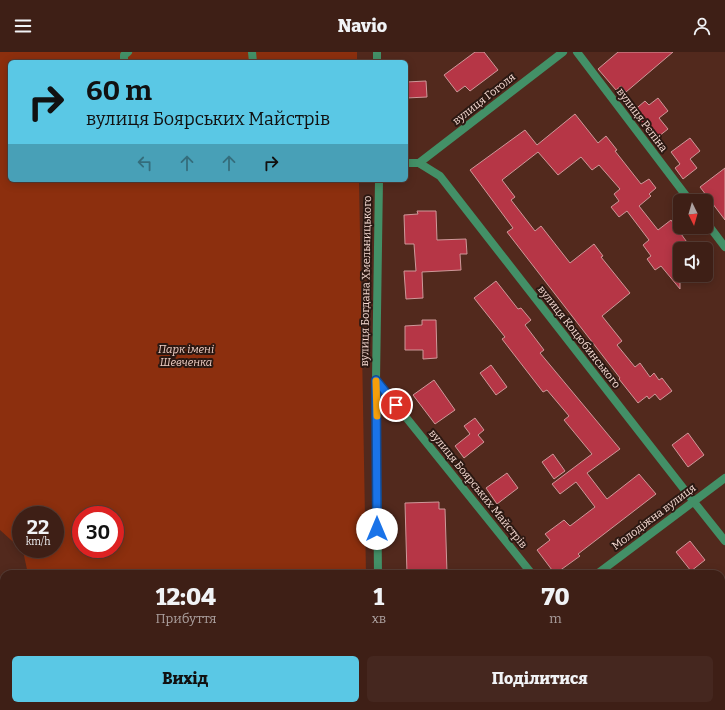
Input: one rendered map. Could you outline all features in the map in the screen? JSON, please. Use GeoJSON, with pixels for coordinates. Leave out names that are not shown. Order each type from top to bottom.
{"type":"FeatureCollection","features":[{"type":"Feature","properties":{"kind":"street","name":"вулиця Гоголя"},"geometry":{"type":"LineString","coordinates":[[419,163],[563,52]]}},
{"type":"Feature","properties":{"kind":"street","name":"вулиця Рєпіна"},"geometry":{"type":"LineString","coordinates":[[577,52],[685,194]]}},
{"type":"Feature","properties":{"kind":"street"},"geometry":{"type":"LineString","coordinates":[[408,163],[419,163]]}},
{"type":"Feature","properties":{"kind":"street","name":"вулиця Коцюбинського"},"geometry":{"type":"LineString","coordinates":[[419,163],[440,176],[725,541]]}},
{"type":"Feature","properties":{"kind":"street","name":"вулиця Богдана Хмельницького"},"geometry":{"type":"LineString","coordinates":[[378,570],[376,380],[379,182]]}},
{"type":"Feature","properties":{"kind":"street"},"geometry":{"type":"LineString","coordinates":[[713,231],[725,247]]}},
{"type":"Feature","properties":{"kind":"street","name":"вулиця Боярських Майстрів"},"geometry":{"type":"LineString","coordinates":[[376,380],[529,570]]}},
{"type":"Feature","properties":{"kind":"street","name":"Молодіжна вулиця"},"geometry":{"type":"LineString","coordinates":[[601,570],[725,478]]}},
{"type":"Feature","properties":{"kind":"green space","name":"Парк імені Шевченка"},"geometry":{"type":"Polygon","coordinates":[[[0,52],[357,52],[357,60],[8,60],[8,182],[359,182],[366,570],[27,570],[25,558],[64,558],[64,506],[12,506],[12,541],[0,530],[0,52]]]}},
{"type":"Feature","properties":{"kind":"building"},"geometry":{"type":"Polygon","coordinates":[[[475,52],[484,52],[498,70],[470,91],[465,86],[457,92],[444,75],[475,52]]]}},
{"type":"Feature","properties":{"kind":"building"},"geometry":{"type":"Polygon","coordinates":[[[618,52],[673,52],[626,92],[621,86],[616,90],[598,69],[618,52]]]}},
{"type":"Feature","properties":{"kind":"building"},"geometry":{"type":"Polygon","coordinates":[[[426,81],[427,97],[408,98],[408,82],[426,81]]]}},
{"type":"Feature","properties":{"kind":"building"},"geometry":{"type":"Polygon","coordinates":[[[658,98],[668,111],[659,118],[668,129],[654,140],[632,112],[645,101],[649,105],[658,98]]]}},
{"type":"Feature","properties":{"kind":"building"},"geometry":{"type":"Polygon","coordinates":[[[575,114],[598,143],[606,136],[617,150],[615,151],[641,184],[649,179],[656,188],[649,194],[651,196],[639,206],[658,230],[671,220],[673,223],[673,234],[681,234],[687,242],[673,242],[673,281],[661,266],[655,270],[647,259],[651,256],[643,245],[649,240],[627,211],[619,217],[611,207],[619,201],[614,194],[620,189],[599,165],[592,170],[581,157],[558,175],[538,152],[502,180],[515,197],[511,200],[535,231],[541,226],[570,263],[594,244],[603,256],[601,257],[630,293],[602,316],[622,341],[617,345],[635,367],[640,363],[650,377],[654,373],[659,380],[662,378],[672,391],[660,400],[655,394],[649,399],[647,396],[638,403],[507,232],[513,228],[470,170],[525,130],[537,145],[575,114]]]}},
{"type":"Feature","properties":{"kind":"building"},"geometry":{"type":"Polygon","coordinates":[[[690,138],[700,151],[690,159],[697,168],[683,179],[675,168],[680,164],[671,152],[690,138]]]}},
{"type":"Feature","properties":{"kind":"building"},"geometry":{"type":"Polygon","coordinates":[[[725,168],[725,220],[713,204],[713,194],[705,194],[700,187],[725,168]]]}},
{"type":"Feature","properties":{"kind":"building"},"geometry":{"type":"Polygon","coordinates":[[[417,211],[436,211],[437,240],[466,239],[467,254],[460,254],[461,270],[422,272],[423,298],[406,299],[404,271],[416,271],[414,244],[405,244],[404,215],[418,214],[417,211]]]}},
{"type":"Feature","properties":{"kind":"building"},"geometry":{"type":"Polygon","coordinates":[[[496,281],[518,309],[521,308],[531,320],[525,325],[544,350],[540,353],[620,449],[587,473],[607,499],[639,474],[656,494],[578,554],[580,556],[561,570],[552,570],[537,550],[550,540],[545,534],[564,520],[570,526],[595,507],[576,482],[560,494],[552,484],[592,454],[564,420],[569,416],[547,390],[543,392],[502,339],[505,337],[474,298],[496,281]]]}},
{"type":"Feature","properties":{"kind":"building"},"geometry":{"type":"Polygon","coordinates":[[[674,282],[680,282],[680,289],[674,282]]]}},
{"type":"Feature","properties":{"kind":"building"},"geometry":{"type":"Polygon","coordinates":[[[422,320],[436,320],[437,358],[423,359],[423,350],[405,350],[405,326],[422,325],[422,320]]]}},
{"type":"Feature","properties":{"kind":"building"},"geometry":{"type":"Polygon","coordinates":[[[491,365],[507,387],[496,395],[480,373],[491,365]]]}},
{"type":"Feature","properties":{"kind":"building"},"geometry":{"type":"Polygon","coordinates":[[[434,380],[455,410],[435,424],[413,395],[434,380]]]}},
{"type":"Feature","properties":{"kind":"building"},"geometry":{"type":"Polygon","coordinates":[[[475,418],[484,430],[478,435],[484,442],[464,458],[455,446],[470,434],[464,426],[475,418]]]}},
{"type":"Feature","properties":{"kind":"building"},"geometry":{"type":"Polygon","coordinates":[[[688,433],[704,455],[688,467],[672,445],[688,433]]]}},
{"type":"Feature","properties":{"kind":"building"},"geometry":{"type":"Polygon","coordinates":[[[553,454],[565,471],[554,479],[542,462],[553,454]]]}},
{"type":"Feature","properties":{"kind":"building"},"geometry":{"type":"Polygon","coordinates":[[[507,473],[518,488],[497,504],[486,488],[507,473]]]}},
{"type":"Feature","properties":{"kind":"building"},"geometry":{"type":"Polygon","coordinates":[[[439,502],[439,509],[445,509],[447,570],[407,570],[405,503],[439,502]]]}},
{"type":"Feature","properties":{"kind":"building"},"geometry":{"type":"Polygon","coordinates":[[[690,541],[705,560],[690,570],[676,552],[690,541]]]}},
{"type":"Feature","properties":{"kind":"slow traffic"},"geometry":{"type":"LineString","coordinates":[[376,381],[377,416]]}},
{"type":"Feature","properties":{"kind":"route"},"geometry":{"type":"LineString","coordinates":[[377,529],[376,380],[396,405]]}}]}
